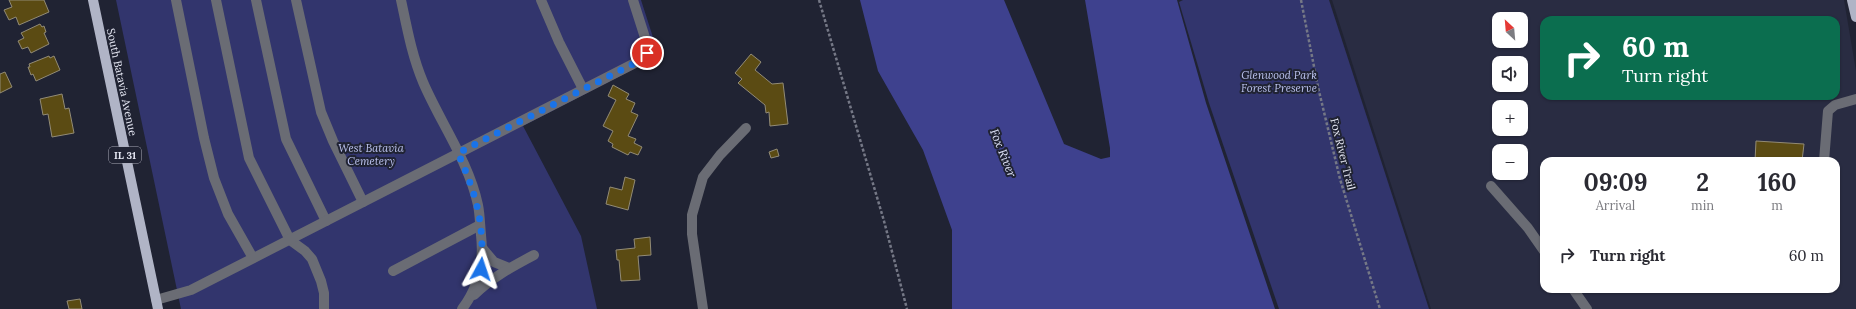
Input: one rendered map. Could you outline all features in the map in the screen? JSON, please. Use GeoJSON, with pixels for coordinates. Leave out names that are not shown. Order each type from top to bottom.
{"type":"FeatureCollection","features":[{"type":"Feature","properties":{"kind":"main road","name":"South Batavia Avenue"},"geometry":{"type":"LineString","coordinates":[[93,0],[157,304]]}},
{"type":"Feature","properties":{"kind":"main road"},"geometry":{"type":"LineString","coordinates":[[1852,0],[1856,17]]}},
{"type":"Feature","properties":{"kind":"street"},"geometry":{"type":"LineString","coordinates":[[176,0],[204,138],[214,178],[228,214],[253,258]]}},
{"type":"Feature","properties":{"kind":"street"},"geometry":{"type":"LineString","coordinates":[[216,0],[249,158],[290,240],[305,251],[312,259],[321,280],[324,293],[324,309]]}},
{"type":"Feature","properties":{"kind":"street"},"geometry":{"type":"LineString","coordinates":[[256,0],[286,139],[326,221]]}},
{"type":"Feature","properties":{"kind":"street"},"geometry":{"type":"LineString","coordinates":[[296,0],[321,112],[333,141],[363,202]]}},
{"type":"Feature","properties":{"kind":"street"},"geometry":{"type":"LineString","coordinates":[[401,0],[417,66],[472,184],[478,204],[483,249],[481,269],[477,284],[465,305]]}},
{"type":"Feature","properties":{"kind":"street"},"geometry":{"type":"LineString","coordinates":[[541,0],[559,42],[583,90]]}},
{"type":"Feature","properties":{"kind":"street"},"geometry":{"type":"LineString","coordinates":[[157,304],[191,290],[637,62],[647,53],[647,41],[633,0]]}},
{"type":"Feature","properties":{"kind":"street"},"geometry":{"type":"LineString","coordinates":[[1824,157],[1828,111],[1835,105],[1856,99]]}},
{"type":"Feature","properties":{"kind":"street"},"geometry":{"type":"LineString","coordinates":[[703,309],[692,234],[692,215],[704,177],[720,155],[746,128]]}},
{"type":"Feature","properties":{"kind":"street"},"geometry":{"type":"LineString","coordinates":[[1491,186],[1528,228],[1540,244]]}},
{"type":"Feature","properties":{"kind":"street"},"geometry":{"type":"LineString","coordinates":[[393,271],[480,225]]}},
{"type":"Feature","properties":{"kind":"street"},"geometry":{"type":"LineString","coordinates":[[483,249],[494,262],[509,268]]}},
{"type":"Feature","properties":{"kind":"street"},"geometry":{"type":"LineString","coordinates":[[465,305],[489,282],[509,268],[534,255]]}},
{"type":"Feature","properties":{"kind":"street"},"geometry":{"type":"LineString","coordinates":[[1576,293],[1587,309]]}},
{"type":"Feature","properties":{"kind":"path"},"geometry":{"type":"LineString","coordinates":[[819,0],[884,220],[907,309]]}},
{"type":"Feature","properties":{"kind":"path","name":"Fox River Trail"},"geometry":{"type":"LineString","coordinates":[[1301,0],[1318,87],[1340,179],[1380,309]]}},
{"type":"Feature","properties":{"kind":"shaded area"},"geometry":{"type":"Polygon","coordinates":[[[1332,0],[1844,0],[1856,71],[1856,309],[1431,309],[1332,0]]]}},
{"type":"Feature","properties":{"kind":"green space","name":"West Batavia Cemetery"},"geometry":{"type":"Polygon","coordinates":[[[116,0],[641,0],[659,56],[523,126],[581,236],[597,309],[181,309],[116,0]]]}},
{"type":"Feature","properties":{"kind":"green space","name":"Glenwood Park Forest Preserve"},"geometry":{"type":"Polygon","coordinates":[[[1183,0],[1329,0],[1429,309],[1279,309],[1209,103],[1179,2],[1183,0]]]}},
{"type":"Feature","properties":{"kind":"water","name":"Fox River"},"geometry":{"type":"Polygon","coordinates":[[[860,0],[1004,0],[1064,144],[1101,159],[1110,157],[1110,148],[1085,0],[1177,0],[1206,103],[1275,309],[952,309],[952,230],[923,150],[878,71],[860,0]]]}},
{"type":"Feature","properties":{"kind":"building"},"geometry":{"type":"Polygon","coordinates":[[[9,0],[44,0],[49,12],[19,25],[16,17],[9,20],[4,10],[12,7],[9,0]]]}},
{"type":"Feature","properties":{"kind":"building"},"geometry":{"type":"Polygon","coordinates":[[[40,24],[42,27],[44,26],[46,32],[44,33],[49,44],[31,53],[28,47],[22,49],[18,41],[24,38],[21,33],[40,24]]]}},
{"type":"Feature","properties":{"kind":"building"},"geometry":{"type":"Polygon","coordinates":[[[751,54],[761,62],[755,70],[772,84],[783,83],[788,124],[770,126],[769,112],[766,113],[765,105],[738,83],[742,79],[735,73],[751,54]]]}},
{"type":"Feature","properties":{"kind":"building"},"geometry":{"type":"Polygon","coordinates":[[[49,56],[50,58],[54,56],[60,70],[36,81],[33,74],[31,75],[28,67],[30,67],[29,64],[49,56]]]}},
{"type":"Feature","properties":{"kind":"building"},"geometry":{"type":"Polygon","coordinates":[[[5,72],[12,87],[0,93],[0,74],[5,72]]]}},
{"type":"Feature","properties":{"kind":"building"},"geometry":{"type":"Polygon","coordinates":[[[613,85],[629,94],[626,99],[635,103],[631,112],[638,115],[628,136],[636,139],[634,143],[642,147],[638,155],[630,152],[628,155],[612,147],[613,144],[608,141],[613,131],[603,126],[616,100],[608,96],[613,85]]]}},
{"type":"Feature","properties":{"kind":"building"},"geometry":{"type":"Polygon","coordinates":[[[62,94],[65,109],[69,108],[74,133],[52,137],[48,114],[43,115],[40,99],[62,94]]]}},
{"type":"Feature","properties":{"kind":"building"},"geometry":{"type":"Polygon","coordinates":[[[1756,141],[1804,144],[1802,157],[1755,157],[1756,141]]]}},
{"type":"Feature","properties":{"kind":"building"},"geometry":{"type":"Polygon","coordinates":[[[777,149],[779,156],[771,158],[769,152],[777,149]]]}},
{"type":"Feature","properties":{"kind":"building"},"geometry":{"type":"Polygon","coordinates":[[[625,177],[635,180],[628,210],[606,204],[610,187],[622,190],[625,177]]]}},
{"type":"Feature","properties":{"kind":"building"},"geometry":{"type":"Polygon","coordinates":[[[650,237],[651,255],[638,256],[640,280],[621,281],[619,260],[617,260],[616,250],[635,248],[634,239],[650,237]]]}},
{"type":"Feature","properties":{"kind":"building"},"geometry":{"type":"Polygon","coordinates":[[[80,299],[82,309],[69,309],[67,301],[80,299]]]}},
{"type":"Feature","properties":{"kind":"route"},"geometry":{"type":"LineString","coordinates":[[481,269],[483,249],[478,204],[472,184],[458,153],[637,62],[647,53]]}}]}
